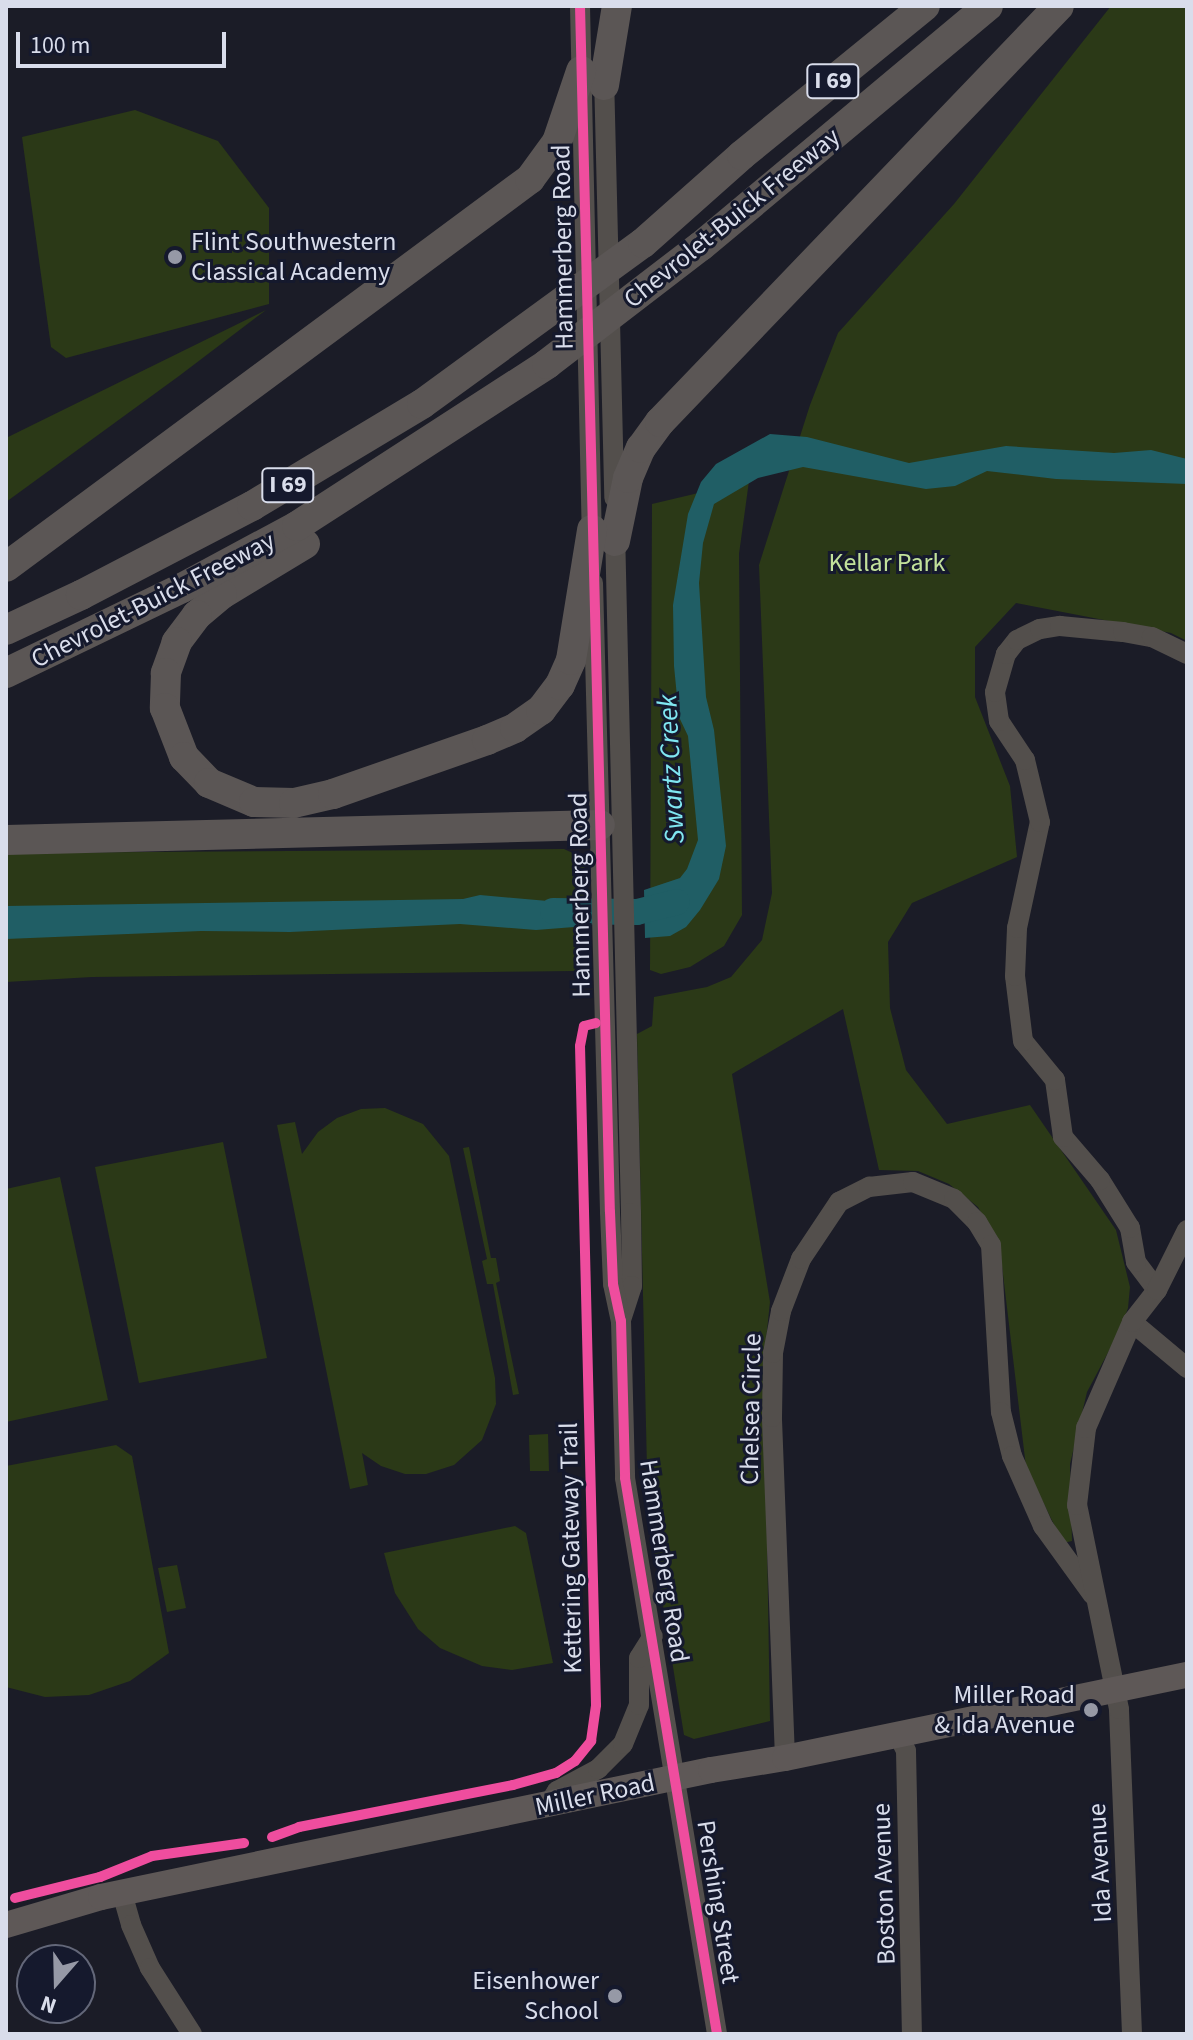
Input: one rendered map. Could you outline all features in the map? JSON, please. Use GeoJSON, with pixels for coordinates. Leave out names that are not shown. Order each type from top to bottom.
{"type":"FeatureCollection","features":[{"type":"Feature","properties":{"kind":"highway"},"geometry":{"type":"LineString","coordinates":[[6,567],[530,179],[557,142],[593,78],[617,6]]}},
{"type":"Feature","properties":{"kind":"highway"},"geometry":{"type":"LineString","coordinates":[[742,155],[801,91],[896,6]]}},
{"type":"Feature","properties":{"kind":"highway","name":"Chevrolet-Buick Freeway"},"geometry":{"type":"LineString","coordinates":[[6,630],[81,595],[265,498],[422,404],[643,243],[742,155],[925,6]]}},
{"type":"Feature","properties":{"kind":"highway","name":"Chevrolet-Buick Freeway"},"geometry":{"type":"LineString","coordinates":[[6,673],[182,588],[297,526],[550,362],[644,293],[988,6]]}},
{"type":"Feature","properties":{"kind":"highway"},"geometry":{"type":"LineString","coordinates":[[550,362],[431,464],[240,583],[197,615],[177,642],[166,673],[165,708],[176,743],[196,771],[224,792],[273,805],[333,794],[515,728],[551,699],[566,674],[604,535],[641,448],[660,422],[1059,6]]}},
{"type":"Feature","properties":{"kind":"highway"},"geometry":{"type":"LineString","coordinates":[[6,840],[600,825]]}},
{"type":"Feature","properties":{"kind":"main road","name":"Miller Road"},"geometry":{"type":"LineString","coordinates":[[6,1925],[53,1909],[122,1893],[769,1758],[785,1758],[1187,1675]]}},
{"type":"Feature","properties":{"kind":"street","name":"Hammerberg Road"},"geometry":{"type":"LineString","coordinates":[[580,6],[593,78]]}},
{"type":"Feature","properties":{"kind":"street","name":"Hammerberg Road"},"geometry":{"type":"LineString","coordinates":[[602,6],[593,78],[604,535],[600,825],[613,1284],[621,1321],[626,1491],[676,1778]]}},
{"type":"Feature","properties":{"kind":"street","name":"Hammerberg Road"},"geometry":{"type":"LineString","coordinates":[[604,535],[622,803],[626,937],[632,1286],[621,1321]]}},
{"type":"Feature","properties":{"kind":"street"},"geometry":{"type":"LineString","coordinates":[[1157,1290],[1136,1262],[1130,1228],[1100,1180],[1063,1137],[1055,1080],[1023,1041],[1015,976],[1017,928],[1040,822],[1025,760],[999,721],[995,692],[1006,654],[1017,640],[1040,629],[1090,628],[1152,637],[1187,654]]}},
{"type":"Feature","properties":{"kind":"street"},"geometry":{"type":"LineString","coordinates":[[600,825],[613,817],[622,803]]}},
{"type":"Feature","properties":{"kind":"street","name":"Chelsea Circle"},"geometry":{"type":"LineString","coordinates":[[785,1758],[772,1417],[773,1353],[781,1311],[801,1259],[839,1202],[869,1187],[913,1182],[932,1187],[954,1199],[977,1222],[991,1245],[1001,1412],[1012,1456],[1043,1526],[1093,1595]]}},
{"type":"Feature","properties":{"kind":"street","name":"Ida Avenue"},"geometry":{"type":"LineString","coordinates":[[1132,2034],[1116,1690],[1093,1595],[1077,1505],[1086,1428],[1132,1322],[1157,1290],[1187,1230]]}},
{"type":"Feature","properties":{"kind":"street"},"geometry":{"type":"LineString","coordinates":[[1132,1322],[1187,1368]]}},
{"type":"Feature","properties":{"kind":"street"},"geometry":{"type":"LineString","coordinates":[[548,1805],[557,1791],[593,1773],[623,1744],[639,1705],[639,1658],[653,1636]]}},
{"type":"Feature","properties":{"kind":"street","name":"Boston Avenue"},"geometry":{"type":"LineString","coordinates":[[898,1735],[906,1751],[912,2034]]}},
{"type":"Feature","properties":{"kind":"street","name":"Pershing Street"},"geometry":{"type":"LineString","coordinates":[[676,1778],[717,2034]]}},
{"type":"Feature","properties":{"kind":"street"},"geometry":{"type":"LineString","coordinates":[[122,1893],[131,1925],[150,1968],[192,2034]]}},
{"type":"Feature","properties":{"kind":"green space","name":"Kellar Park"},"geometry":{"type":"Polygon","coordinates":[[[1111,6],[1187,6],[1187,641],[1171,633],[1016,603],[975,647],[975,697],[1010,786],[1017,857],[912,903],[888,942],[890,1008],[906,1070],[947,1124],[1030,1105],[1116,1230],[1130,1287],[1128,1308],[1120,1330],[1087,1392],[1070,1464],[1072,1541],[1063,1543],[1026,1467],[1000,1249],[978,1207],[949,1184],[918,1171],[879,1170],[843,1009],[732,1074],[770,1302],[764,1359],[770,1721],[694,1739],[684,1735],[648,1512],[637,1034],[652,1026],[654,997],[707,987],[731,977],[762,940],[772,893],[759,565],[810,405],[838,333],[954,204],[1111,6]]]}},
{"type":"Feature","properties":{"kind":"green space"},"geometry":{"type":"Polygon","coordinates":[[[135,110],[218,141],[269,208],[269,304],[66,358],[51,347],[22,137],[135,110]]]}},
{"type":"Feature","properties":{"kind":"green space"},"geometry":{"type":"Polygon","coordinates":[[[266,310],[179,376],[6,502],[6,438],[266,310]]]}},
{"type":"Feature","properties":{"kind":"green space"},"geometry":{"type":"Polygon","coordinates":[[[749,481],[739,554],[742,915],[724,946],[690,967],[661,974],[650,970],[652,504],[749,481]]]}},
{"type":"Feature","properties":{"kind":"green space"},"geometry":{"type":"Polygon","coordinates":[[[564,849],[577,855],[585,868],[589,958],[583,968],[573,971],[92,977],[6,982],[6,853],[564,849]]]}},
{"type":"Feature","properties":{"kind":"green space"},"geometry":{"type":"Polygon","coordinates":[[[385,1108],[423,1124],[449,1156],[495,1378],[496,1404],[482,1440],[454,1465],[426,1474],[405,1474],[381,1466],[362,1453],[368,1485],[350,1489],[277,1125],[295,1122],[302,1154],[318,1132],[337,1118],[361,1109],[385,1108]]]}},
{"type":"Feature","properties":{"kind":"green space"},"geometry":{"type":"Polygon","coordinates":[[[223,1142],[267,1358],[139,1383],[95,1167],[223,1142]]]}},
{"type":"Feature","properties":{"kind":"green space"},"geometry":{"type":"Polygon","coordinates":[[[469,1147],[491,1258],[496,1258],[500,1281],[496,1283],[519,1394],[513,1395],[493,1284],[487,1284],[482,1261],[487,1259],[463,1148],[469,1147]]]}},
{"type":"Feature","properties":{"kind":"green space"},"geometry":{"type":"Polygon","coordinates":[[[60,1177],[108,1400],[6,1422],[6,1189],[60,1177]]]}},
{"type":"Feature","properties":{"kind":"green space"},"geometry":{"type":"Polygon","coordinates":[[[548,1434],[549,1471],[530,1471],[529,1435],[548,1434]]]}},
{"type":"Feature","properties":{"kind":"green space"},"geometry":{"type":"Polygon","coordinates":[[[116,1445],[132,1456],[169,1653],[130,1681],[89,1695],[45,1697],[6,1687],[6,1466],[116,1445]]]}},
{"type":"Feature","properties":{"kind":"green space"},"geometry":{"type":"Polygon","coordinates":[[[515,1526],[526,1533],[553,1663],[512,1670],[482,1666],[440,1648],[418,1629],[395,1593],[384,1553],[515,1526]]]}},
{"type":"Feature","properties":{"kind":"green space"},"geometry":{"type":"Polygon","coordinates":[[[177,1565],[186,1608],[167,1612],[158,1568],[177,1565]]]}},
{"type":"Feature","properties":{"kind":"water"},"geometry":{"type":"Polygon","coordinates":[[[770,434],[807,437],[909,463],[1006,446],[1114,453],[1151,450],[1187,459],[1187,484],[1056,479],[987,471],[955,486],[926,489],[803,467],[758,478],[714,504],[703,543],[699,583],[706,697],[714,730],[726,846],[719,879],[686,927],[670,936],[645,938],[644,890],[680,878],[687,869],[698,840],[688,736],[679,717],[674,666],[673,605],[688,514],[701,482],[716,464],[770,434]]]}},
{"type":"Feature","properties":{"kind":"water"},"geometry":{"type":"Polygon","coordinates":[[[480,895],[548,901],[586,897],[587,926],[536,930],[460,924],[6,939],[6,906],[463,899],[480,895]]]}},
{"type":"Feature","properties":{"kind":"waterway","name":"Swartz Creek"},"geometry":{"type":"LineString","coordinates":[[553,911],[637,912],[677,902]]}},
{"type":"Feature","properties":{"kind":"cycle path"},"geometry":{"type":"LineString","coordinates":[[580,6],[610,1212],[613,1284],[621,1321],[625,1478],[717,2034]]}},
{"type":"Feature","properties":{"kind":"cycle path","name":"Kettering Gateway Trail"},"geometry":{"type":"LineString","coordinates":[[272,1837],[299,1827],[513,1785],[556,1773],[575,1761],[591,1741],[596,1705],[580,1046],[584,1026],[596,1023]]}},
{"type":"Feature","properties":{"kind":"cycle path"},"geometry":{"type":"LineString","coordinates":[[15,1898],[100,1877],[152,1856],[244,1843]]}},
{"type":"Feature","properties":{"kind":"place","name":"Flint Southwestern Classical Academy"},"geometry":{"type":"Point","coordinates":[175,257]}},
{"type":"Feature","properties":{"kind":"place","name":"Miller Road & Ida Avenue"},"geometry":{"type":"Point","coordinates":[1091,1710]}},
{"type":"Feature","properties":{"kind":"place","name":"Eisenhower School"},"geometry":{"type":"Point","coordinates":[615,1996]}}]}
